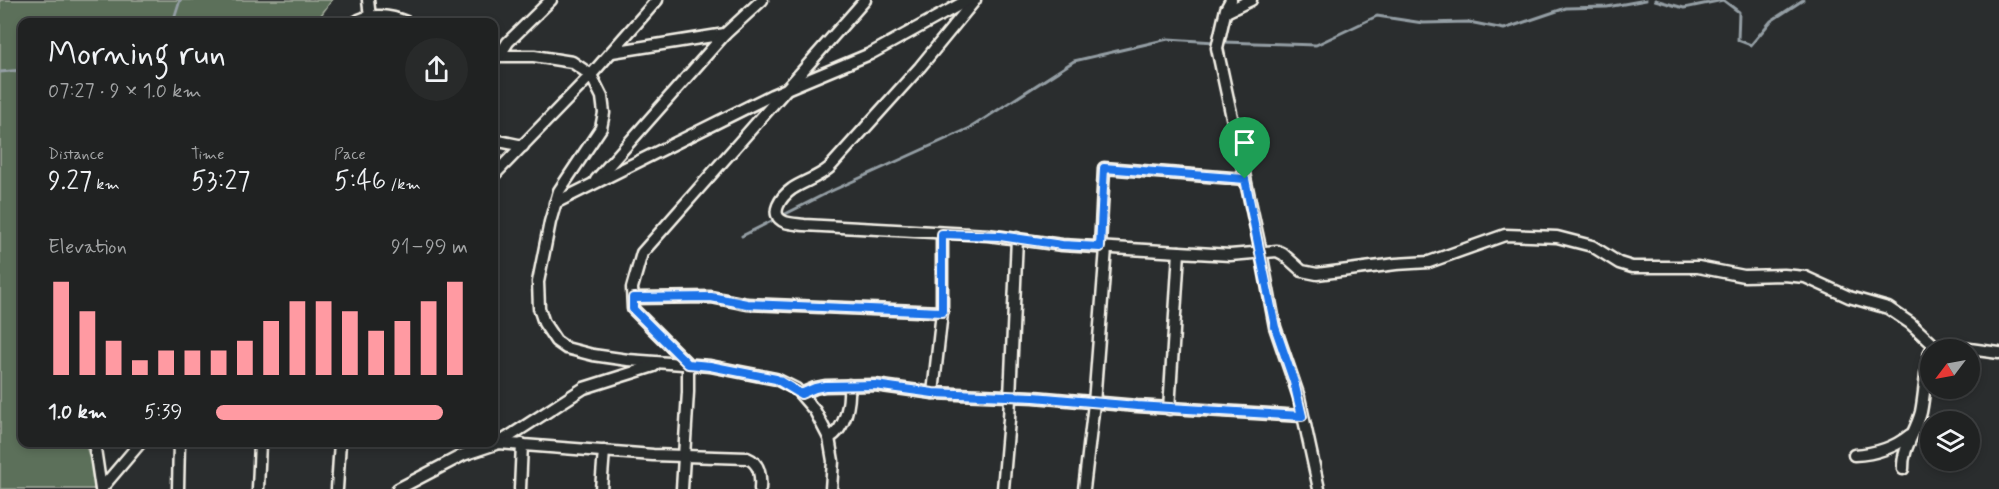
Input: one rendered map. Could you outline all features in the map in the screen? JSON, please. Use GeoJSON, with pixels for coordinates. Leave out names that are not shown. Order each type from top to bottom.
{"type":"FeatureCollection","features":[{"type":"Feature","properties":{"kind":"street"},"geometry":{"type":"LineString","coordinates":[[368,0],[370,16]]}},
{"type":"Feature","properties":{"kind":"street"},"geometry":{"type":"LineString","coordinates":[[498,54],[551,0]]}},
{"type":"Feature","properties":{"kind":"street"},"geometry":{"type":"LineString","coordinates":[[498,171],[591,75],[657,0]]}},
{"type":"Feature","properties":{"kind":"street"},"geometry":{"type":"LineString","coordinates":[[592,184],[725,34],[762,0]]}},
{"type":"Feature","properties":{"kind":"street"},"geometry":{"type":"LineString","coordinates":[[682,489],[688,364],[633,309],[632,288],[642,253],[865,0]]}},
{"type":"Feature","properties":{"kind":"street"},"geometry":{"type":"LineString","coordinates":[[555,202],[790,87],[870,54],[968,0]]}},
{"type":"Feature","properties":{"kind":"street"},"geometry":{"type":"LineString","coordinates":[[975,0],[920,67],[829,168],[812,180],[791,189],[782,198],[777,208],[779,218],[787,223],[988,235],[1103,248],[1230,255],[1277,251],[1302,272],[1317,274],[1429,262],[1505,234],[1557,237],[1592,246],[1619,263],[1632,267],[1698,267],[1744,276],[1805,277],[1850,297],[1888,308],[1910,323],[1924,339]]}},
{"type":"Feature","properties":{"kind":"street"},"geometry":{"type":"LineString","coordinates":[[1231,0],[1217,48],[1275,327],[1294,382],[1319,489]]}},
{"type":"Feature","properties":{"kind":"street"},"geometry":{"type":"LineString","coordinates":[[1226,12],[1251,0]]}},
{"type":"Feature","properties":{"kind":"street"},"geometry":{"type":"LineString","coordinates":[[362,18],[370,16],[391,18]]}},
{"type":"Feature","properties":{"kind":"street"},"geometry":{"type":"LineString","coordinates":[[612,52],[725,34]]}},
{"type":"Feature","properties":{"kind":"street"},"geometry":{"type":"LineString","coordinates":[[498,56],[563,59],[578,65],[591,75],[602,97],[603,119],[591,144],[564,181],[555,202],[538,293],[539,308],[551,334],[560,345],[572,351],[607,358],[710,366],[776,379],[801,394],[821,420],[830,438],[833,461],[831,489]]}},
{"type":"Feature","properties":{"kind":"street"},"geometry":{"type":"LineString","coordinates":[[498,141],[523,146]]}},
{"type":"Feature","properties":{"kind":"street"},"geometry":{"type":"LineString","coordinates":[[1084,489],[1094,403],[1103,248],[1104,168],[1245,179]]}},
{"type":"Feature","properties":{"kind":"street"},"geometry":{"type":"LineString","coordinates":[[933,393],[942,312],[942,234]]}},
{"type":"Feature","properties":{"kind":"street"},"geometry":{"type":"LineString","coordinates":[[1003,489],[1010,397],[1017,238]]}},
{"type":"Feature","properties":{"kind":"street"},"geometry":{"type":"LineString","coordinates":[[1169,409],[1179,252]]}},
{"type":"Feature","properties":{"kind":"street"},"geometry":{"type":"LineString","coordinates":[[633,298],[711,297],[747,304],[942,312]]}},
{"type":"Feature","properties":{"kind":"street"},"geometry":{"type":"LineString","coordinates":[[1980,350],[1999,353]]}},
{"type":"Feature","properties":{"kind":"street"},"geometry":{"type":"LineString","coordinates":[[499,443],[584,388],[663,363]]}},
{"type":"Feature","properties":{"kind":"street"},"geometry":{"type":"LineString","coordinates":[[830,438],[840,430],[850,398],[849,385]]}},
{"type":"Feature","properties":{"kind":"street"},"geometry":{"type":"LineString","coordinates":[[801,394],[815,388],[875,385],[933,393],[1302,416]]}},
{"type":"Feature","properties":{"kind":"street"},"geometry":{"type":"LineString","coordinates":[[1854,455],[1879,452],[1904,440],[1918,423],[1923,399]]}},
{"type":"Feature","properties":{"kind":"street"},"geometry":{"type":"LineString","coordinates":[[1903,470],[1904,455],[1912,432]]}},
{"type":"Feature","properties":{"kind":"street"},"geometry":{"type":"LineString","coordinates":[[499,443],[684,456],[737,456],[752,459],[760,473],[760,489]]}},
{"type":"Feature","properties":{"kind":"street"},"geometry":{"type":"LineString","coordinates":[[520,489],[522,444]]}},
{"type":"Feature","properties":{"kind":"street"},"geometry":{"type":"LineString","coordinates":[[95,447],[101,489]]}},
{"type":"Feature","properties":{"kind":"street"},"geometry":{"type":"LineString","coordinates":[[101,489],[137,447]]}},
{"type":"Feature","properties":{"kind":"street"},"geometry":{"type":"LineString","coordinates":[[178,489],[179,447]]}},
{"type":"Feature","properties":{"kind":"street"},"geometry":{"type":"LineString","coordinates":[[258,489],[260,447]]}},
{"type":"Feature","properties":{"kind":"street"},"geometry":{"type":"LineString","coordinates":[[337,489],[340,447]]}},
{"type":"Feature","properties":{"kind":"street"},"geometry":{"type":"LineString","coordinates":[[398,489],[463,455],[487,447]]}},
{"type":"Feature","properties":{"kind":"street"},"geometry":{"type":"LineString","coordinates":[[601,489],[604,451]]}},
{"type":"Feature","properties":{"kind":"green space"},"geometry":{"type":"Polygon","coordinates":[[[0,0],[332,0],[319,18],[18,18],[18,447],[86,447],[100,489],[0,489],[0,0]]]}},
{"type":"Feature","properties":{"kind":"waterway"},"geometry":{"type":"LineString","coordinates":[[174,18],[180,0]]}},
{"type":"Feature","properties":{"kind":"waterway"},"geometry":{"type":"LineString","coordinates":[[1222,42],[1316,45],[1377,16],[1423,23],[1469,22],[1504,29],[1566,8],[1607,7],[1646,0]]}},
{"type":"Feature","properties":{"kind":"waterway"},"geometry":{"type":"LineString","coordinates":[[1655,0],[1684,8],[1723,0],[1739,12],[1738,40],[1751,45],[1771,21],[1803,0]]}},
{"type":"Feature","properties":{"kind":"waterway"},"geometry":{"type":"LineString","coordinates":[[742,236],[827,193],[970,128],[1074,61],[1168,39],[1215,42]]}},
{"type":"Feature","properties":{"kind":"waterway"},"geometry":{"type":"LineString","coordinates":[[0,72],[18,70]]}},
{"type":"Feature","properties":{"kind":"route"},"geometry":{"type":"LineString","coordinates":[[1104,168],[1245,179],[1275,327],[1299,397],[1302,416],[1214,412],[1034,397],[933,393],[875,385],[825,386],[801,394],[776,379],[701,364],[688,364],[633,309],[633,298],[711,297],[747,304],[942,312],[942,234],[1000,236],[1062,245],[1100,247],[1104,168]]}}]}
